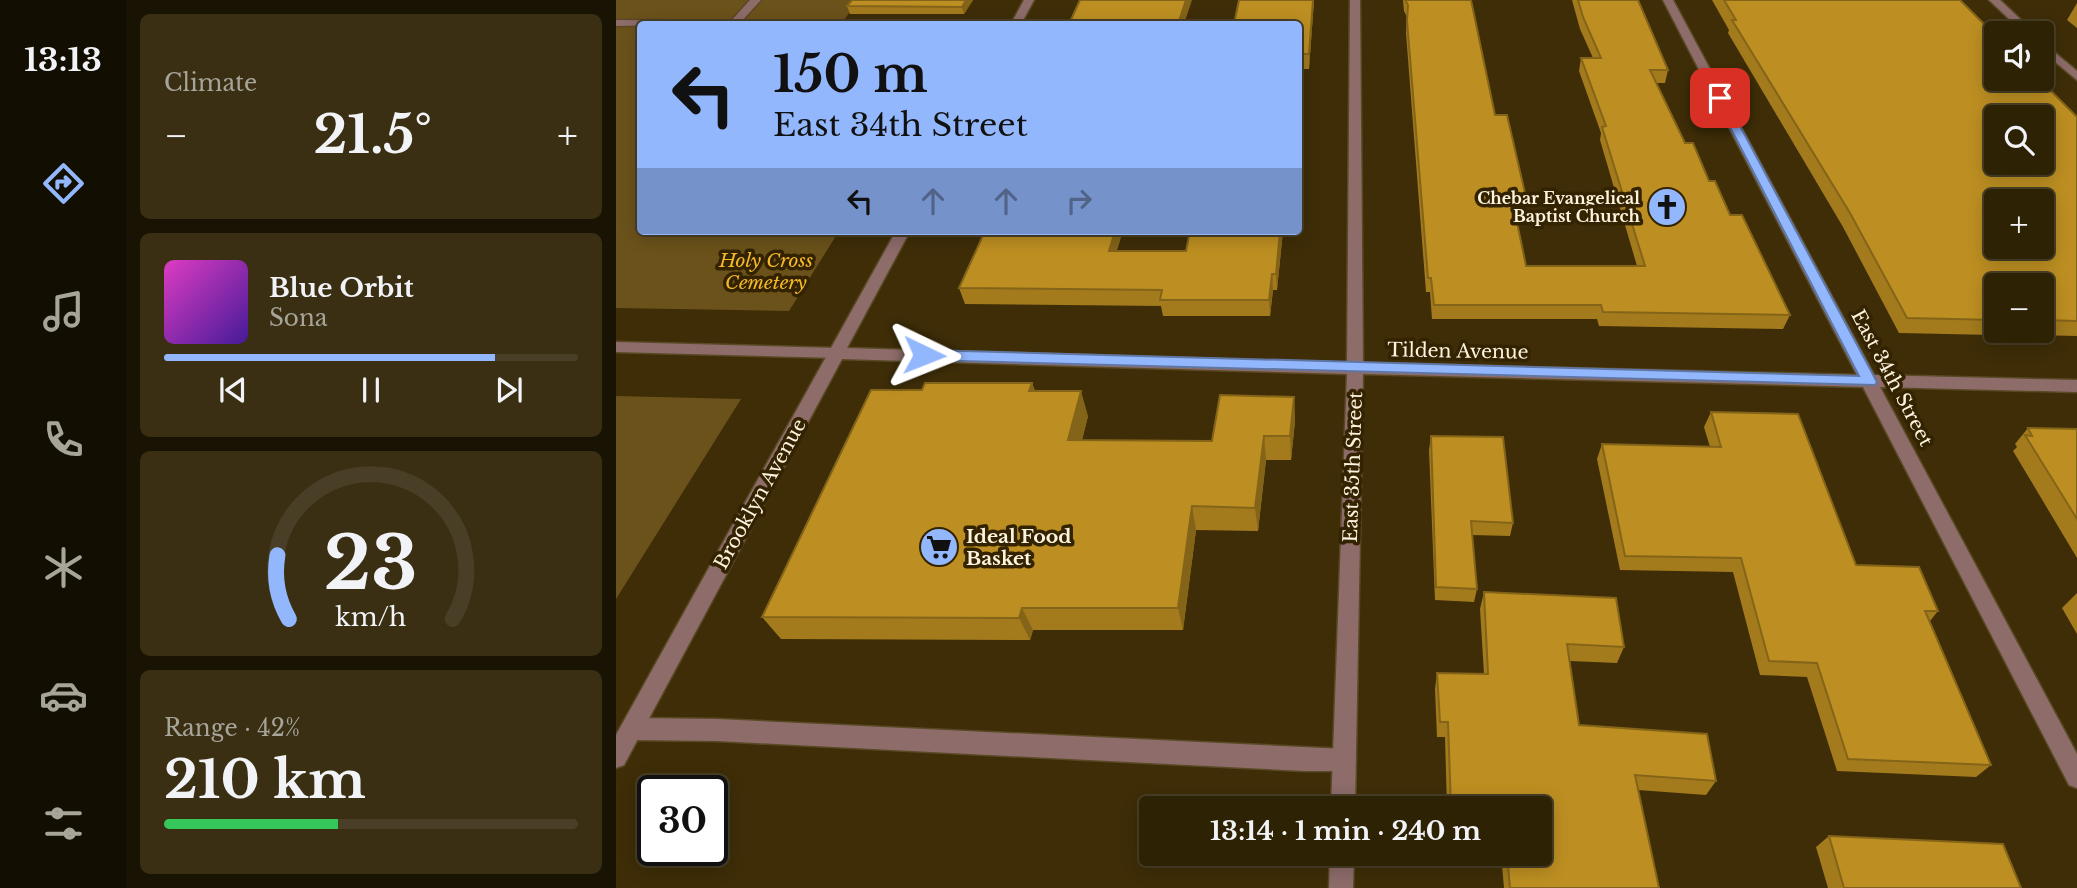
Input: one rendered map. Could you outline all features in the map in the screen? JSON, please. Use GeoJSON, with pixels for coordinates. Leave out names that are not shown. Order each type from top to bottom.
{"type":"FeatureCollection","features":[{"type":"Feature","properties":{"kind":"street"},"geometry":{"type":"LineString","coordinates":[[737,21],[756,0]]}},
{"type":"Feature","properties":{"kind":"street"},"geometry":{"type":"LineString","coordinates":[[1018,21],[1029,0]]}},
{"type":"Feature","properties":{"kind":"street","name":"East 35th Street"},"geometry":{"type":"LineString","coordinates":[[1344,796],[1355,369],[1355,0]]}},
{"type":"Feature","properties":{"kind":"street","name":"East 34th Street"},"geometry":{"type":"LineString","coordinates":[[1668,0],[2077,776]]}},
{"type":"Feature","properties":{"kind":"street"},"geometry":{"type":"LineString","coordinates":[[1994,0],[2017,21]]}},
{"type":"Feature","properties":{"kind":"street"},"geometry":{"type":"LineString","coordinates":[[616,23],[637,23]]}},
{"type":"Feature","properties":{"kind":"street"},"geometry":{"type":"LineString","coordinates":[[2054,56],[2077,77]]}},
{"type":"Feature","properties":{"kind":"street","name":"Brooklyn Avenue"},"geometry":{"type":"LineString","coordinates":[[616,757],[901,235]]}},
{"type":"Feature","properties":{"kind":"street","name":"Tilden Avenue"},"geometry":{"type":"LineString","coordinates":[[616,347],[1355,369],[2077,386]]}},
{"type":"Feature","properties":{"kind":"street"},"geometry":{"type":"LineString","coordinates":[[632,729],[717,730],[1345,760]]}},
{"type":"Feature","properties":{"kind":"street"},"geometry":{"type":"LineString","coordinates":[[1341,888],[1342,866]]}},
{"type":"Feature","properties":{"kind":"green space","name":"Holy Cross Cemetery"},"geometry":{"type":"Polygon","coordinates":[[[616,0],[859,0],[844,20],[907,21],[637,21],[637,235],[836,235],[789,311],[616,308],[616,0]]]}},
{"type":"Feature","properties":{"kind":"green space"},"geometry":{"type":"Polygon","coordinates":[[[616,396],[741,399],[616,599],[616,396]]]}},
{"type":"Feature","properties":{"kind":"building"},"geometry":{"type":"Polygon","coordinates":[[[852,0],[966,0],[962,7],[847,6],[852,0]]]}},
{"type":"Feature","properties":{"kind":"building"},"geometry":{"type":"Polygon","coordinates":[[[1080,0],[1186,0],[1179,21],[1070,21],[1080,0]]]}},
{"type":"Feature","properties":{"kind":"building"},"geometry":{"type":"Polygon","coordinates":[[[1239,0],[1313,0],[1309,54],[1302,54],[1302,21],[1235,21],[1239,0]]]}},
{"type":"Feature","properties":{"kind":"building"},"geometry":{"type":"Polygon","coordinates":[[[1405,0],[1471,0],[1495,115],[1507,115],[1525,193],[1511,193],[1526,266],[1645,266],[1602,127],[1606,126],[1581,58],[1601,58],[1578,0],[1638,0],[1668,70],[1650,70],[1685,143],[1693,143],[1709,181],[1715,181],[1730,215],[1742,215],[1790,315],[1603,312],[1601,305],[1434,305],[1431,278],[1428,278],[1407,21],[1408,5],[1405,0]]]}},
{"type":"Feature","properties":{"kind":"building"},"geometry":{"type":"Polygon","coordinates":[[[1724,0],[1960,0],[1984,24],[1984,91],[2051,91],[2077,117],[2077,321],[2054,320],[2054,273],[1984,273],[1984,320],[1907,318],[1850,213],[1732,20],[1736,20],[1724,0]]]}},
{"type":"Feature","properties":{"kind":"building"},"geometry":{"type":"Polygon","coordinates":[[[983,235],[1114,235],[1109,251],[1186,251],[1189,235],[1280,235],[1276,274],[1272,274],[1269,300],[1160,300],[1162,290],[959,288],[983,235]]]}},
{"type":"Feature","properties":{"kind":"building"},"geometry":{"type":"Polygon","coordinates":[[[925,383],[1032,383],[1029,391],[1081,391],[1068,440],[1212,441],[1220,395],[1294,397],[1290,436],[1264,436],[1255,508],[1192,506],[1178,608],[1022,608],[1019,618],[762,617],[871,390],[922,390],[925,383]]]}},
{"type":"Feature","properties":{"kind":"building"},"geometry":{"type":"Polygon","coordinates":[[[1711,412],[1798,414],[1856,565],[1919,567],[1938,611],[1925,611],[1991,765],[1848,759],[1817,663],[1769,661],[1741,558],[1625,556],[1602,444],[1721,447],[1711,412]]]}},
{"type":"Feature","properties":{"kind":"building"},"geometry":{"type":"Polygon","coordinates":[[[2028,428],[2077,429],[2077,519],[2025,435],[2032,436],[2028,428]]]}},
{"type":"Feature","properties":{"kind":"building"},"geometry":{"type":"Polygon","coordinates":[[[1431,436],[1503,437],[1513,523],[1471,521],[1477,589],[1436,587],[1431,436]]]}},
{"type":"Feature","properties":{"kind":"building"},"geometry":{"type":"Polygon","coordinates":[[[1484,592],[1616,598],[1624,647],[1567,644],[1579,725],[1707,734],[1716,781],[1635,775],[1659,888],[1510,888],[1508,866],[1552,866],[1552,796],[1451,796],[1448,722],[1440,722],[1437,673],[1488,674],[1484,592]]]}},
{"type":"Feature","properties":{"kind":"building"},"geometry":{"type":"Polygon","coordinates":[[[1829,836],[2003,844],[2021,888],[1844,888],[1829,836]]]}},
{"type":"Feature","properties":{"kind":"place","name":"Chebar Evangelical Baptist Church"},"geometry":{"type":"Point","coordinates":[1667,207]}},
{"type":"Feature","properties":{"kind":"place","name":"Ideal Food Basket"},"geometry":{"type":"Point","coordinates":[939,547]}},
{"type":"Feature","properties":{"kind":"route"},"geometry":{"type":"LineString","coordinates":[[924,355],[1869,382],[1720,98]]}}]}
